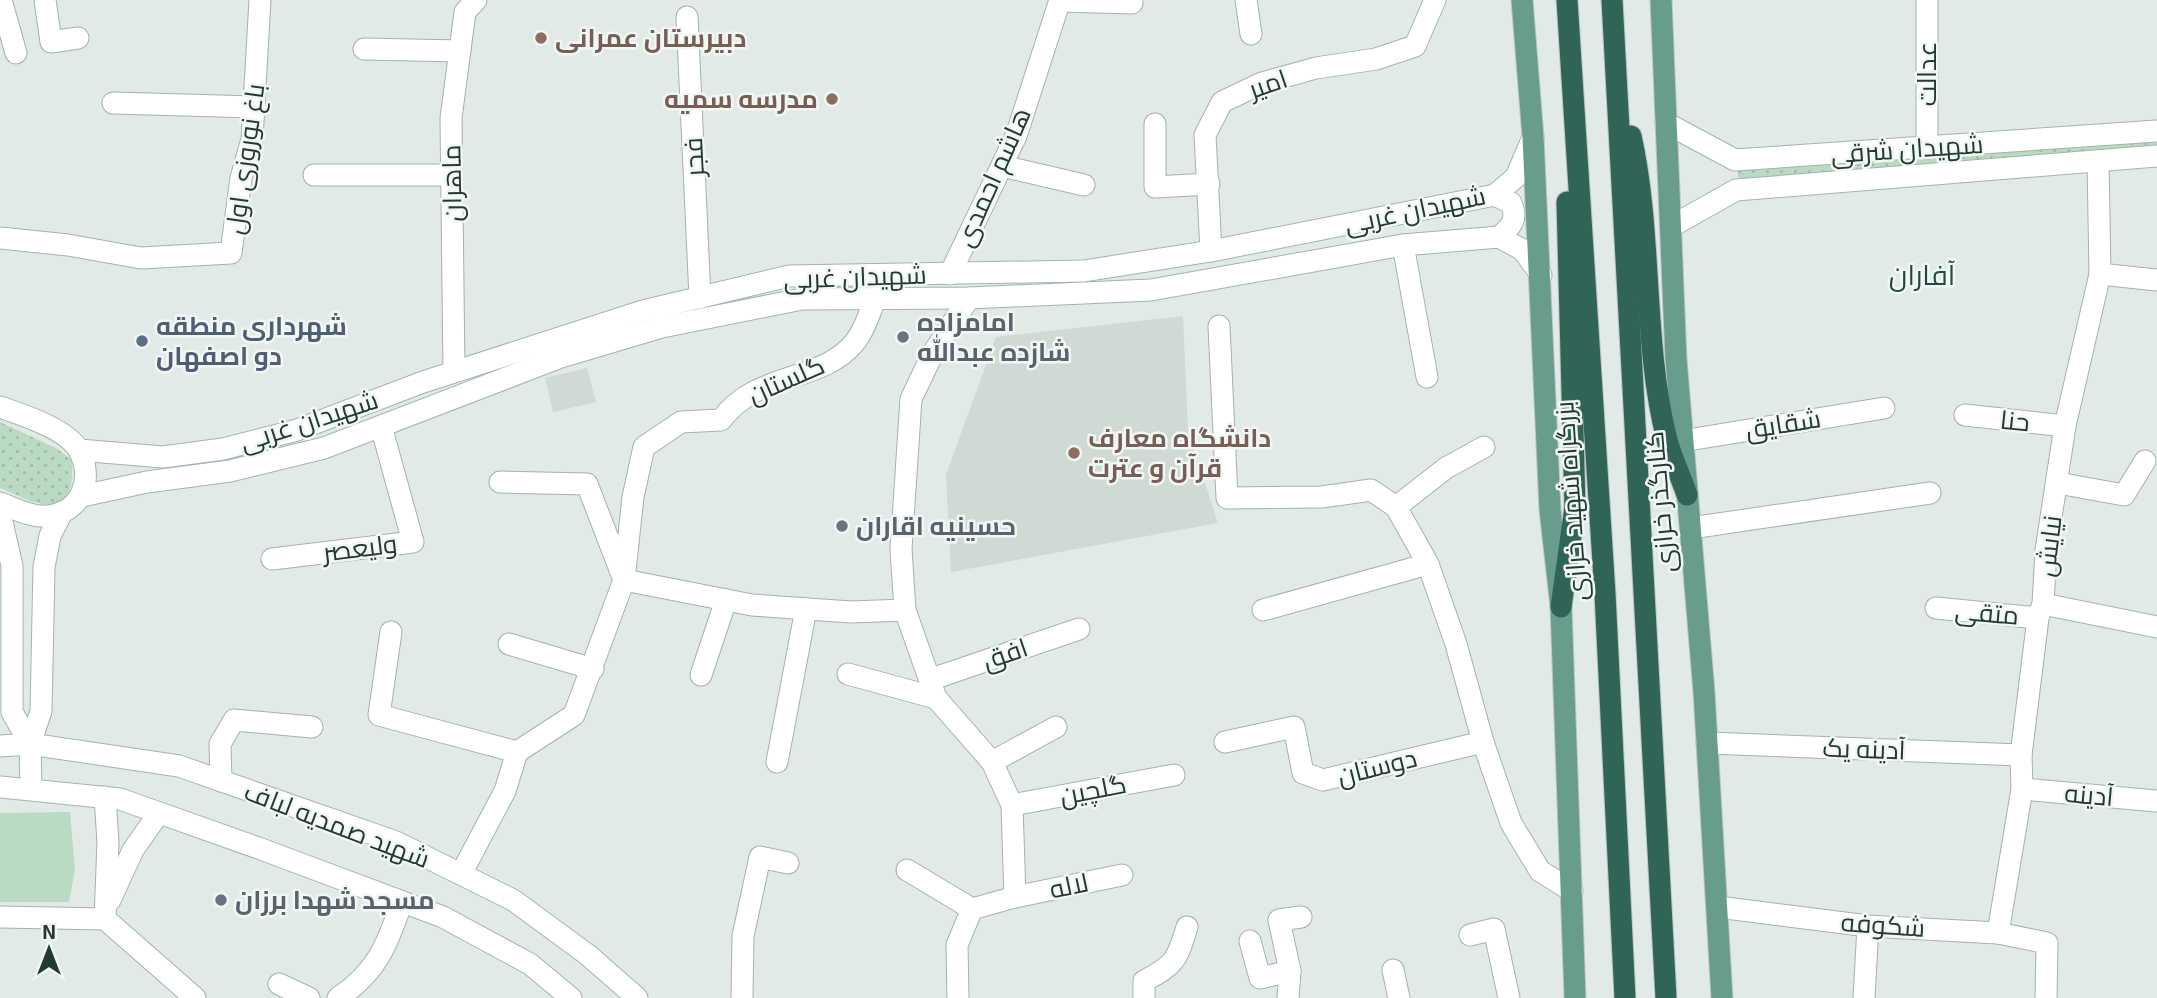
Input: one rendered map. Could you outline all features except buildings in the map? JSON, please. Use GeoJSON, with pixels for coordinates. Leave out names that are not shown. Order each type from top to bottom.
{"type":"FeatureCollection","features":[{"type":"Feature","properties":{"kind":"highway"},"geometry":{"type":"LineString","coordinates":[[1561,607],[1575,507],[1568,329],[1566,0]]}},
{"type":"Feature","properties":{"kind":"highway","name":"بزرگراه شهید خرازی"},"geometry":{"type":"LineString","coordinates":[[1566,0],[1605,594],[1625,998]]}},
{"type":"Feature","properties":{"kind":"highway"},"geometry":{"type":"LineString","coordinates":[[1612,0],[1666,998]]}},
{"type":"Feature","properties":{"kind":"highway"},"geometry":{"type":"LineString","coordinates":[[1617,85],[1632,138],[1642,205],[1659,395],[1667,440],[1687,495]]}},
{"type":"Feature","properties":{"kind":"main road"},"geometry":{"type":"LineString","coordinates":[[1522,0],[1541,275],[1550,510],[1561,607],[1575,998]]}},
{"type":"Feature","properties":{"kind":"main road","name":"کنارگذر خرازی"},"geometry":{"type":"LineString","coordinates":[[1661,0],[1682,440],[1707,743],[1722,998]]}},
{"type":"Feature","properties":{"kind":"street"},"geometry":{"type":"LineString","coordinates":[[1,0],[16,53]]}},
{"type":"Feature","properties":{"kind":"street"},"geometry":{"type":"LineString","coordinates":[[45,0],[51,42],[78,38]]}},
{"type":"Feature","properties":{"kind":"street","name":"باغ نوروزی اول"},"geometry":{"type":"LineString","coordinates":[[0,238],[68,245],[141,258],[231,253],[241,178],[252,139],[260,0]]}},
{"type":"Feature","properties":{"kind":"street","name":"ماهران"},"geometry":{"type":"LineString","coordinates":[[454,372],[451,118],[465,12],[476,0]]}},
{"type":"Feature","properties":{"kind":"street"},"geometry":{"type":"LineString","coordinates":[[1247,0],[1251,34]]}},
{"type":"Feature","properties":{"kind":"street","name":"امیر"},"geometry":{"type":"LineString","coordinates":[[1211,251],[1206,135],[1222,102],[1262,83],[1316,68],[1376,59],[1415,46],[1435,0]]}},
{"type":"Feature","properties":{"kind":"street","name":"عدالت"},"geometry":{"type":"LineString","coordinates":[[1927,0],[1927,148]]}},
{"type":"Feature","properties":{"kind":"street"},"geometry":{"type":"LineString","coordinates":[[1060,1],[1132,3]]}},
{"type":"Feature","properties":{"kind":"street","name":"هاشم احمدی"},"geometry":{"type":"LineString","coordinates":[[950,274],[1017,136],[1060,1]]}},
{"type":"Feature","properties":{"kind":"street","name":"فجر"},"geometry":{"type":"LineString","coordinates":[[687,17],[700,298]]}},
{"type":"Feature","properties":{"kind":"street"},"geometry":{"type":"LineString","coordinates":[[364,50],[460,51]]}},
{"type":"Feature","properties":{"kind":"street"},"geometry":{"type":"LineString","coordinates":[[113,103],[255,107]]}},
{"type":"Feature","properties":{"kind":"street"},"geometry":{"type":"LineString","coordinates":[[1666,123],[1735,160],[1731,175],[1736,190]]}},
{"type":"Feature","properties":{"kind":"street"},"geometry":{"type":"LineString","coordinates":[[1155,124],[1155,187],[1209,184]]}},
{"type":"Feature","properties":{"kind":"street","name":"شهیدان شرقی"},"geometry":{"type":"LineString","coordinates":[[1735,160],[2157,131]]}},
{"type":"Feature","properties":{"kind":"street","name":"شهیدان غربی"},"geometry":{"type":"LineString","coordinates":[[79,450],[163,457],[223,449],[296,430],[454,372],[643,311],[789,276],[1084,271],[1211,251],[1495,195],[1516,177],[1533,137]]}},
{"type":"Feature","properties":{"kind":"street","name":"شهیدان شرقی"},"geometry":{"type":"LineString","coordinates":[[1672,226],[1736,190],[2157,156]]}},
{"type":"Feature","properties":{"kind":"street","name":"نیایش"},"geometry":{"type":"LineString","coordinates":[[1998,933],[2022,789],[2021,755],[2041,611],[2046,550],[2065,426],[2100,274],[2098,161]]}},
{"type":"Feature","properties":{"kind":"street"},"geometry":{"type":"LineString","coordinates":[[1002,166],[1084,186]]}},
{"type":"Feature","properties":{"kind":"street"},"geometry":{"type":"LineString","coordinates":[[314,174],[452,174]]}},
{"type":"Feature","properties":{"kind":"street"},"geometry":{"type":"LineString","coordinates":[[1495,195],[1511,203],[1516,213],[1513,223],[1499,237]]}},
{"type":"Feature","properties":{"kind":"street","name":"شهیدان غربی"},"geometry":{"type":"LineString","coordinates":[[82,496],[147,482],[230,471],[324,448],[561,357],[662,327],[802,299],[969,298],[1151,290],[1403,245],[1499,237],[1523,250],[1541,275]]}},
{"type":"Feature","properties":{"kind":"street"},"geometry":{"type":"LineString","coordinates":[[1403,245],[1427,377]]}},
{"type":"Feature","properties":{"kind":"street"},"geometry":{"type":"LineString","coordinates":[[2100,274],[2157,280]]}},
{"type":"Feature","properties":{"kind":"street","name":"گلستان"},"geometry":{"type":"LineString","coordinates":[[517,752],[574,715],[624,580],[633,497],[644,447],[681,422],[721,420],[733,403],[772,382],[824,367],[856,342],[876,297]]}},
{"type":"Feature","properties":{"kind":"street"},"geometry":{"type":"LineString","coordinates":[[969,298],[933,353],[911,399],[901,549],[905,610],[934,689],[992,762],[1012,805],[1016,897]]}},
{"type":"Feature","properties":{"kind":"street"},"geometry":{"type":"LineString","coordinates":[[1219,326],[1227,498],[1322,497],[1371,490],[1396,507],[1428,564],[1456,644],[1483,742],[1511,823],[1539,872],[1572,891]]}},
{"type":"Feature","properties":{"kind":"street"},"geometry":{"type":"LineString","coordinates":[[0,407],[39,420],[79,450],[86,475],[82,496],[70,510],[45,517],[0,503]]}},
{"type":"Feature","properties":{"kind":"street","name":"شقایق"},"geometry":{"type":"LineString","coordinates":[[1682,440],[1884,408]]}},
{"type":"Feature","properties":{"kind":"street","name":"حنا"},"geometry":{"type":"LineString","coordinates":[[1965,415],[2065,426]]}},
{"type":"Feature","properties":{"kind":"street","name":"ولیعصر"},"geometry":{"type":"LineString","coordinates":[[272,559],[413,542],[381,426]]}},
{"type":"Feature","properties":{"kind":"street"},"geometry":{"type":"LineString","coordinates":[[1396,507],[1446,468],[1484,447]]}},
{"type":"Feature","properties":{"kind":"street"},"geometry":{"type":"LineString","coordinates":[[2058,483],[2124,495],[2145,461]]}},
{"type":"Feature","properties":{"kind":"street"},"geometry":{"type":"LineString","coordinates":[[500,482],[587,484],[624,580],[726,600],[806,609],[905,610]]}},
{"type":"Feature","properties":{"kind":"street"},"geometry":{"type":"LineString","coordinates":[[1690,528],[1930,493]]}},
{"type":"Feature","properties":{"kind":"street"},"geometry":{"type":"LineString","coordinates":[[31,789],[30,744],[41,711],[44,567],[50,536],[62,512]]}},
{"type":"Feature","properties":{"kind":"street"},"geometry":{"type":"LineString","coordinates":[[0,513],[6,568],[12,712],[30,744]]}},
{"type":"Feature","properties":{"kind":"street"},"geometry":{"type":"LineString","coordinates":[[1263,610],[1428,564]]}},
{"type":"Feature","properties":{"kind":"street"},"geometry":{"type":"LineString","coordinates":[[701,675],[726,600]]}},
{"type":"Feature","properties":{"kind":"street","name":"متقی"},"geometry":{"type":"LineString","coordinates":[[1936,608],[2041,611],[2157,627]]}},
{"type":"Feature","properties":{"kind":"street"},"geometry":{"type":"LineString","coordinates":[[777,762],[806,609]]}},
{"type":"Feature","properties":{"kind":"street","name":"افق"},"geometry":{"type":"LineString","coordinates":[[934,689],[1079,629]]}},
{"type":"Feature","properties":{"kind":"street"},"geometry":{"type":"LineString","coordinates":[[391,632],[379,715],[517,752],[505,791],[461,874]]}},
{"type":"Feature","properties":{"kind":"street"},"geometry":{"type":"LineString","coordinates":[[509,644],[593,669]]}},
{"type":"Feature","properties":{"kind":"street"},"geometry":{"type":"LineString","coordinates":[[848,674],[934,689]]}},
{"type":"Feature","properties":{"kind":"street"},"geometry":{"type":"LineString","coordinates":[[221,781],[220,744],[234,720],[312,727]]}},
{"type":"Feature","properties":{"kind":"street"},"geometry":{"type":"LineString","coordinates":[[992,762],[1056,727]]}},
{"type":"Feature","properties":{"kind":"street","name":"دوستان"},"geometry":{"type":"LineString","coordinates":[[1225,742],[1294,727],[1303,773],[1323,780],[1483,742]]}},
{"type":"Feature","properties":{"kind":"street","name":"آدینه یک"},"geometry":{"type":"LineString","coordinates":[[1707,743],[2021,755]]}},
{"type":"Feature","properties":{"kind":"street","name":"شهید صمدیه لباف"},"geometry":{"type":"LineString","coordinates":[[0,746],[30,744],[178,766],[396,842],[513,900],[588,955],[637,998]]}},
{"type":"Feature","properties":{"kind":"street","name":"گلچین"},"geometry":{"type":"LineString","coordinates":[[1012,805],[1174,775]]}},
{"type":"Feature","properties":{"kind":"street","name":"شهید صمدیه لباف"},"geometry":{"type":"LineString","coordinates":[[0,788],[120,799],[443,917],[530,964],[571,998]]}},
{"type":"Feature","properties":{"kind":"street","name":"آدینه"},"geometry":{"type":"LineString","coordinates":[[2022,789],[2157,801]]}},
{"type":"Feature","properties":{"kind":"street"},"geometry":{"type":"LineString","coordinates":[[104,797],[108,842],[105,919]]}},
{"type":"Feature","properties":{"kind":"street"},"geometry":{"type":"LineString","coordinates":[[105,919],[112,889],[133,850],[159,813]]}},
{"type":"Feature","properties":{"kind":"street"},"geometry":{"type":"LineString","coordinates":[[742,998],[743,936],[760,857],[789,863]]}},
{"type":"Feature","properties":{"kind":"street"},"geometry":{"type":"LineString","coordinates":[[907,870],[972,909],[957,945],[958,998]]}},
{"type":"Feature","properties":{"kind":"street","name":"لاله"},"geometry":{"type":"LineString","coordinates":[[972,909],[1122,875]]}},
{"type":"Feature","properties":{"kind":"street"},"geometry":{"type":"LineString","coordinates":[[338,998],[358,985],[385,951],[402,902]]}},
{"type":"Feature","properties":{"kind":"street","name":"شکوفه"},"geometry":{"type":"LineString","coordinates":[[1718,907],[1868,926],[1998,933],[2047,943],[2046,998]]}},
{"type":"Feature","properties":{"kind":"street"},"geometry":{"type":"LineString","coordinates":[[0,917],[105,919],[195,998]]}},
{"type":"Feature","properties":{"kind":"street"},"geometry":{"type":"LineString","coordinates":[[1288,998],[1290,971],[1279,920],[1301,917]]}},
{"type":"Feature","properties":{"kind":"street"},"geometry":{"type":"LineString","coordinates":[[1864,998],[1868,926]]}},
{"type":"Feature","properties":{"kind":"street"},"geometry":{"type":"LineString","coordinates":[[1144,998],[1144,981],[1169,968],[1180,949],[1187,927]]}},
{"type":"Feature","properties":{"kind":"street"},"geometry":{"type":"LineString","coordinates":[[1471,935],[1494,929],[1509,998]]}},
{"type":"Feature","properties":{"kind":"street"},"geometry":{"type":"LineString","coordinates":[[1250,941],[1260,978],[1290,971]]}},
{"type":"Feature","properties":{"kind":"street"},"geometry":{"type":"LineString","coordinates":[[1393,970],[1399,998]]}},
{"type":"Feature","properties":{"kind":"street"},"geometry":{"type":"LineString","coordinates":[[279,984],[309,998]]}},
{"type":"Feature","properties":{"kind":"shaded area","name":"دانشگاه معارف قرآن و عترت"},"geometry":{"type":"Polygon","coordinates":[[[1183,316],[1188,432],[1218,523],[951,572],[946,475],[996,337],[1183,316]]]}},
{"type":"Feature","properties":{"kind":"shaded area"},"geometry":{"type":"Polygon","coordinates":[[[587,368],[596,402],[553,412],[545,378],[587,368]]]}},
{"type":"Feature","properties":{"kind":"green space"},"geometry":{"type":"Polygon","coordinates":[[[2157,137],[2157,151],[1738,184],[1738,168],[2157,137]]]}},
{"type":"Feature","properties":{"kind":"green space"},"geometry":{"type":"Polygon","coordinates":[[[0,422],[56,448],[72,460],[72,481],[68,494],[61,502],[41,504],[0,488],[0,422]]]}},
{"type":"Feature","properties":{"kind":"green space"},"geometry":{"type":"Polygon","coordinates":[[[70,812],[75,870],[69,902],[0,902],[0,813],[70,812]]]}},
{"type":"Feature","properties":{"kind":"place","name":"دبیرستان عمرانی"},"geometry":{"type":"Point","coordinates":[541,38]}},
{"type":"Feature","properties":{"kind":"place","name":"مدرسه سمیه"},"geometry":{"type":"Point","coordinates":[832,99]}},
{"type":"Feature","properties":{"kind":"place","name":"امامزاده شازده عبدالله"},"geometry":{"type":"Point","coordinates":[903,337]}},
{"type":"Feature","properties":{"kind":"place","name":"شهرداری منطقه دو اصفهان"},"geometry":{"type":"Point","coordinates":[142,341]}},
{"type":"Feature","properties":{"kind":"place","name":"دانشگاه معارف قرآن و عترت"},"geometry":{"type":"Point","coordinates":[1074,453]}},
{"type":"Feature","properties":{"kind":"place","name":"حسینیه اقاران"},"geometry":{"type":"Point","coordinates":[842,526]}},
{"type":"Feature","properties":{"kind":"place","name":"مسجد شهدا برزان"},"geometry":{"type":"Point","coordinates":[221,900]}},
{"type":"Feature","properties":{"kind":"district","name":"آفاران"},"geometry":{"type":"Point","coordinates":[1922,275]}}]}
